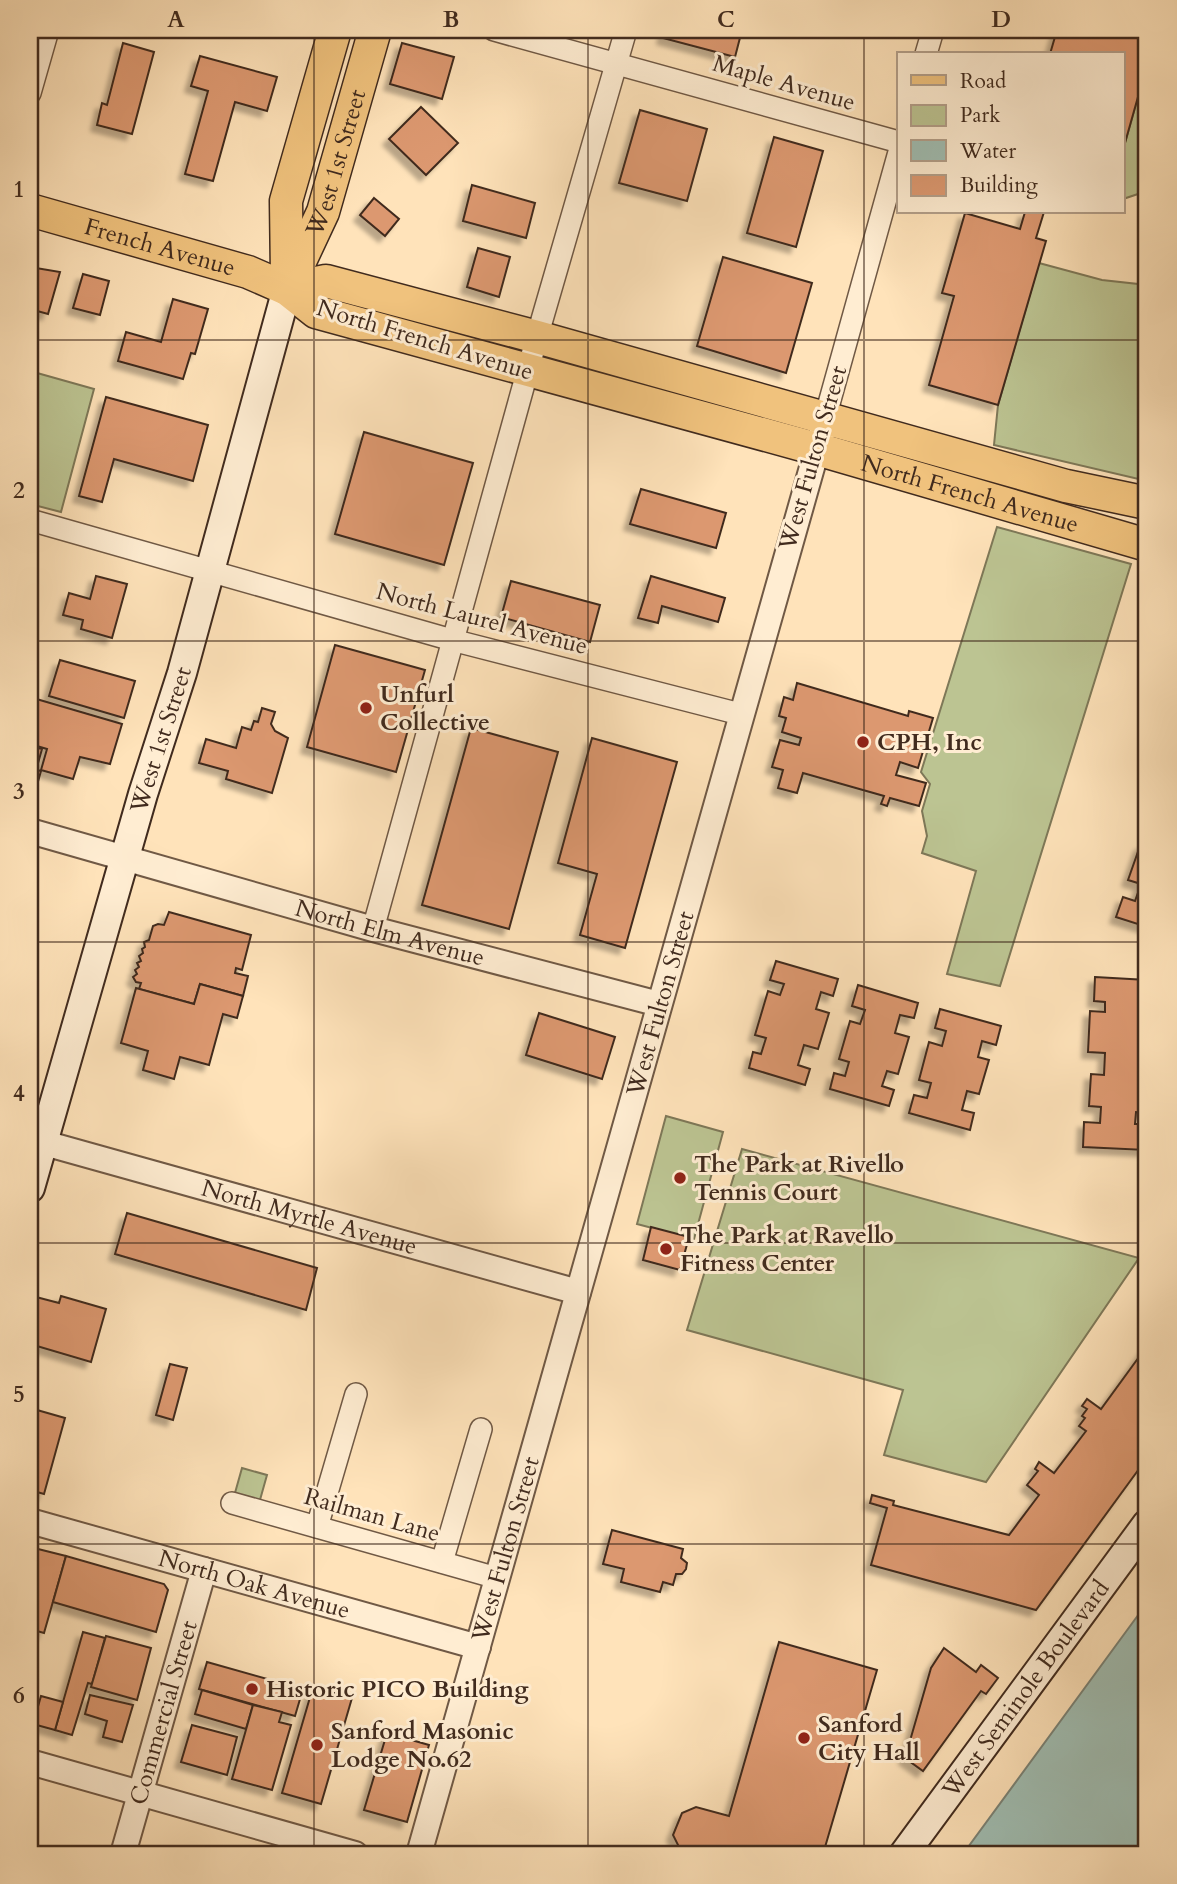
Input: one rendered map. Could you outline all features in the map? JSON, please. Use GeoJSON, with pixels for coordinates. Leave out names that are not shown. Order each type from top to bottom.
{"type":"FeatureCollection","features":[{"type":"Feature","properties":{"kind":"main road","name":"West 1st Street"},"geometry":{"type":"LineString","coordinates":[[287,289],[286,201],[335,30]]}},
{"type":"Feature","properties":{"kind":"main road","name":"West 1st Street"},"geometry":{"type":"LineString","coordinates":[[30,1188],[36,1141],[211,570],[287,289],[323,212],[375,30]]}},
{"type":"Feature","properties":{"kind":"main road","name":"French Avenue"},"geometry":{"type":"LineString","coordinates":[[30,210],[248,272],[287,289]]}},
{"type":"Feature","properties":{"kind":"main road","name":"North French Avenue"},"geometry":{"type":"LineString","coordinates":[[287,289],[326,281],[1110,497],[1147,511]]}},
{"type":"Feature","properties":{"kind":"main road","name":"North French Avenue"},"geometry":{"type":"LineString","coordinates":[[287,289],[316,312],[817,449],[1147,545]]}},
{"type":"Feature","properties":{"kind":"main road","name":"North French Avenue"},"geometry":{"type":"LineString","coordinates":[[1110,497],[1147,503]]}},
{"type":"Feature","properties":{"kind":"main road","name":"West Seminole Boulevard"},"geometry":{"type":"LineString","coordinates":[[904,1854],[1147,1524]]}},
{"type":"Feature","properties":{"kind":"street"},"geometry":{"type":"LineString","coordinates":[[30,93],[48,30]]}},
{"type":"Feature","properties":{"kind":"street","name":"Maple Avenue"},"geometry":{"type":"LineString","coordinates":[[494,30],[897,141]]}},
{"type":"Feature","properties":{"kind":"street"},"geometry":{"type":"LineString","coordinates":[[373,929],[537,337],[626,30]]}},
{"type":"Feature","properties":{"kind":"street"},"geometry":{"type":"LineString","coordinates":[[927,52],[933,30]]}},
{"type":"Feature","properties":{"kind":"street","name":"West Fulton Street"},"geometry":{"type":"LineString","coordinates":[[419,1854],[897,159]]}},
{"type":"Feature","properties":{"kind":"street","name":"North Laurel Avenue"},"geometry":{"type":"LineString","coordinates":[[30,520],[452,640],[740,714]]}},
{"type":"Feature","properties":{"kind":"street","name":"North Elm Avenue"},"geometry":{"type":"LineString","coordinates":[[30,831],[373,929],[659,1004]]}},
{"type":"Feature","properties":{"kind":"street","name":"North Myrtle Avenue"},"geometry":{"type":"LineString","coordinates":[[36,1141],[578,1292]]}},
{"type":"Feature","properties":{"kind":"street"},"geometry":{"type":"LineString","coordinates":[[317,1527],[356,1394]]}},
{"type":"Feature","properties":{"kind":"street"},"geometry":{"type":"LineString","coordinates":[[442,1562],[481,1429]]}},
{"type":"Feature","properties":{"kind":"street","name":"Railman Lane"},"geometry":{"type":"LineString","coordinates":[[232,1503],[497,1578]]}},
{"type":"Feature","properties":{"kind":"street","name":"North Oak Avenue"},"geometry":{"type":"LineString","coordinates":[[30,1521],[478,1647]]}},
{"type":"Feature","properties":{"kind":"street","name":"Commercial Street"},"geometry":{"type":"LineString","coordinates":[[123,1854],[204,1570]]}},
{"type":"Feature","properties":{"kind":"street"},"geometry":{"type":"LineString","coordinates":[[30,1762],[355,1854]]}},
{"type":"Feature","properties":{"kind":"green space"},"geometry":{"type":"Polygon","coordinates":[[[1147,65],[1147,191],[1124,199],[1124,146],[1147,65]]]}},
{"type":"Feature","properties":{"kind":"green space"},"geometry":{"type":"Polygon","coordinates":[[[1039,263],[1102,280],[1147,285],[1147,481],[994,445],[998,405],[1039,263]]]}},
{"type":"Feature","properties":{"kind":"green space"},"geometry":{"type":"Polygon","coordinates":[[[30,371],[94,389],[61,512],[30,504],[30,371]]]}},
{"type":"Feature","properties":{"kind":"green space"},"geometry":{"type":"Polygon","coordinates":[[[997,527],[1131,564],[1000,986],[947,974],[976,871],[922,853],[927,836],[922,811],[930,784],[921,772],[997,527]]]}},
{"type":"Feature","properties":{"kind":"green space","name":"The Park at Rivello Tennis Court"},"geometry":{"type":"Polygon","coordinates":[[[666,1116],[723,1132],[694,1239],[637,1224],[666,1116]]]}},
{"type":"Feature","properties":{"kind":"green space"},"geometry":{"type":"Polygon","coordinates":[[[742,1149],[1139,1258],[986,1482],[884,1455],[903,1390],[687,1330],[742,1149]]]}},
{"type":"Feature","properties":{"kind":"green space"},"geometry":{"type":"Polygon","coordinates":[[[242,1468],[267,1475],[258,1507],[233,1500],[242,1468]]]}},
{"type":"Feature","properties":{"kind":"water"},"geometry":{"type":"Polygon","coordinates":[[[1147,1603],[1147,1854],[963,1854],[1147,1603]]]}},
{"type":"Feature","properties":{"kind":"building"},"geometry":{"type":"Polygon","coordinates":[[[665,30],[742,30],[735,57],[663,38],[665,30]]]}},
{"type":"Feature","properties":{"kind":"building"},"geometry":{"type":"Polygon","coordinates":[[[1057,30],[1147,30],[1147,65],[1124,146],[1124,52],[1051,52],[1057,30]]]}},
{"type":"Feature","properties":{"kind":"building"},"geometry":{"type":"Polygon","coordinates":[[[123,43],[154,52],[132,134],[97,125],[102,103],[107,105],[123,43]]]}},
{"type":"Feature","properties":{"kind":"building"},"geometry":{"type":"Polygon","coordinates":[[[402,43],[454,57],[442,99],[390,84],[402,43]]]}},
{"type":"Feature","properties":{"kind":"building"},"geometry":{"type":"Polygon","coordinates":[[[200,56],[277,77],[267,111],[235,102],[213,181],[185,174],[208,91],[191,86],[200,56]]]}},
{"type":"Feature","properties":{"kind":"building"},"geometry":{"type":"Polygon","coordinates":[[[421,107],[458,143],[426,175],[389,139],[421,107]]]}},
{"type":"Feature","properties":{"kind":"building"},"geometry":{"type":"Polygon","coordinates":[[[640,110],[707,129],[687,201],[619,183],[640,110]]]}},
{"type":"Feature","properties":{"kind":"building"},"geometry":{"type":"Polygon","coordinates":[[[774,137],[823,151],[796,247],[747,233],[774,137]]]}},
{"type":"Feature","properties":{"kind":"building"},"geometry":{"type":"Polygon","coordinates":[[[472,185],[535,203],[526,238],[463,221],[472,185]]]}},
{"type":"Feature","properties":{"kind":"building"},"geometry":{"type":"Polygon","coordinates":[[[374,198],[399,219],[385,236],[360,215],[374,198]]]}},
{"type":"Feature","properties":{"kind":"building"},"geometry":{"type":"Polygon","coordinates":[[[965,214],[1020,229],[1024,214],[1043,214],[1036,238],[1046,241],[998,405],[929,385],[954,296],[942,293],[965,214]]]}},
{"type":"Feature","properties":{"kind":"building"},"geometry":{"type":"Polygon","coordinates":[[[478,248],[510,257],[499,297],[467,287],[478,248]]]}},
{"type":"Feature","properties":{"kind":"building"},"geometry":{"type":"Polygon","coordinates":[[[723,257],[812,283],[786,373],[697,346],[723,257]]]}},
{"type":"Feature","properties":{"kind":"building"},"geometry":{"type":"Polygon","coordinates":[[[30,267],[60,272],[48,314],[30,309],[30,267]]]}},
{"type":"Feature","properties":{"kind":"building"},"geometry":{"type":"Polygon","coordinates":[[[83,274],[109,281],[100,315],[73,308],[83,274]]]}},
{"type":"Feature","properties":{"kind":"building"},"geometry":{"type":"Polygon","coordinates":[[[173,299],[208,309],[195,354],[191,353],[183,379],[118,361],[126,332],[161,342],[173,299]]]}},
{"type":"Feature","properties":{"kind":"building"},"geometry":{"type":"Polygon","coordinates":[[[106,397],[208,425],[193,481],[114,459],[102,502],[79,496],[106,397]]]}},
{"type":"Feature","properties":{"kind":"building"},"geometry":{"type":"Polygon","coordinates":[[[364,432],[473,463],[444,565],[335,534],[364,432]]]}},
{"type":"Feature","properties":{"kind":"building"},"geometry":{"type":"Polygon","coordinates":[[[641,489],[726,513],[716,548],[630,524],[641,489]]]}},
{"type":"Feature","properties":{"kind":"building"},"geometry":{"type":"Polygon","coordinates":[[[96,576],[127,584],[112,638],[81,629],[83,620],[63,615],[69,593],[90,599],[96,576]]]}},
{"type":"Feature","properties":{"kind":"building"},"geometry":{"type":"Polygon","coordinates":[[[651,576],[725,598],[718,622],[662,606],[658,623],[638,618],[651,576]]]}},
{"type":"Feature","properties":{"kind":"building"},"geometry":{"type":"Polygon","coordinates":[[[511,581],[600,605],[590,642],[501,617],[511,581]]]}},
{"type":"Feature","properties":{"kind":"building","name":"Unfurl Collective"},"geometry":{"type":"Polygon","coordinates":[[[335,645],[425,670],[396,772],[307,747],[335,645]]]}},
{"type":"Feature","properties":{"kind":"building"},"geometry":{"type":"Polygon","coordinates":[[[60,660],[135,681],[124,718],[49,696],[60,660]]]}},
{"type":"Feature","properties":{"kind":"building","name":"CPH, Inc"},"geometry":{"type":"Polygon","coordinates":[[[797,683],[908,716],[909,711],[933,718],[918,768],[900,762],[896,775],[926,783],[919,806],[890,798],[887,806],[881,804],[884,796],[803,773],[797,793],[778,788],[783,770],[772,767],[780,740],[799,745],[801,738],[782,732],[786,718],[779,716],[784,697],[793,700],[797,683]]]}},
{"type":"Feature","properties":{"kind":"building"},"geometry":{"type":"Polygon","coordinates":[[[33,698],[122,724],[110,764],[80,757],[73,779],[41,770],[47,749],[30,744],[30,711],[33,698]]]}},
{"type":"Feature","properties":{"kind":"building"},"geometry":{"type":"Polygon","coordinates":[[[262,708],[275,712],[271,724],[275,731],[288,738],[272,793],[226,779],[228,771],[199,763],[206,739],[236,748],[242,727],[251,730],[254,721],[258,722],[262,708]]]}},
{"type":"Feature","properties":{"kind":"building"},"geometry":{"type":"Polygon","coordinates":[[[471,728],[558,752],[509,929],[422,905],[471,728]]]}},
{"type":"Feature","properties":{"kind":"building"},"geometry":{"type":"Polygon","coordinates":[[[592,738],[677,762],[625,948],[580,935],[597,874],[558,863],[592,738]]]}},
{"type":"Feature","properties":{"kind":"building"},"geometry":{"type":"Polygon","coordinates":[[[30,746],[42,749],[37,767],[30,766],[30,746]]]}},
{"type":"Feature","properties":{"kind":"building"},"geometry":{"type":"Polygon","coordinates":[[[30,768],[41,771],[35,792],[30,791],[30,768]]]}},
{"type":"Feature","properties":{"kind":"building"},"geometry":{"type":"Polygon","coordinates":[[[1147,842],[1147,927],[1116,917],[1123,897],[1135,901],[1141,884],[1128,880],[1140,846],[1147,842]]]}},
{"type":"Feature","properties":{"kind":"building"},"geometry":{"type":"Polygon","coordinates":[[[169,912],[251,935],[242,970],[236,968],[235,973],[248,976],[243,996],[200,984],[194,1004],[139,989],[141,983],[136,982],[133,977],[137,974],[135,970],[139,967],[137,963],[141,961],[139,956],[143,953],[144,942],[149,940],[153,926],[164,925],[169,912]]]}},
{"type":"Feature","properties":{"kind":"building"},"geometry":{"type":"Polygon","coordinates":[[[776,961],[838,979],[833,996],[821,992],[816,1009],[829,1013],[818,1049],[804,1045],[798,1065],[810,1069],[805,1085],[749,1068],[753,1052],[761,1054],[766,1038],[755,1035],[768,991],[780,995],[784,984],[770,980],[776,961]]]}},
{"type":"Feature","properties":{"kind":"building"},"geometry":{"type":"Polygon","coordinates":[[[1095,977],[1147,980],[1147,1001],[1144,1001],[1143,1019],[1147,1019],[1147,1059],[1140,1058],[1139,1075],[1147,1075],[1147,1113],[1136,1112],[1135,1124],[1147,1124],[1146,1150],[1083,1147],[1084,1122],[1100,1123],[1101,1107],[1089,1106],[1091,1074],[1104,1075],[1105,1053],[1088,1052],[1090,1011],[1105,1012],[1105,1002],[1094,1001],[1095,977]]]}},
{"type":"Feature","properties":{"kind":"building"},"geometry":{"type":"Polygon","coordinates":[[[200,984],[243,996],[237,1018],[223,1014],[209,1065],[180,1057],[174,1079],[143,1070],[148,1051],[121,1043],[136,988],[194,1004],[200,984]]]}},
{"type":"Feature","properties":{"kind":"building"},"geometry":{"type":"Polygon","coordinates":[[[858,985],[918,1003],[914,1018],[900,1015],[895,1033],[909,1037],[898,1074],[887,1071],[882,1086],[894,1090],[889,1106],[830,1089],[834,1073],[845,1076],[849,1062],[839,1059],[850,1021],[860,1024],[865,1010],[852,1006],[858,985]]]}},
{"type":"Feature","properties":{"kind":"building"},"geometry":{"type":"Polygon","coordinates":[[[940,1009],[1001,1026],[996,1045],[982,1041],[978,1057],[989,1060],[979,1094],[967,1091],[962,1110],[974,1113],[970,1130],[909,1113],[914,1095],[927,1098],[931,1083],[919,1080],[929,1042],[942,1046],[946,1031],[935,1028],[940,1009]]]}},
{"type":"Feature","properties":{"kind":"building"},"geometry":{"type":"Polygon","coordinates":[[[539,1013],[615,1037],[602,1079],[526,1055],[539,1013]]]}},
{"type":"Feature","properties":{"kind":"building"},"geometry":{"type":"Polygon","coordinates":[[[127,1213],[317,1268],[306,1310],[115,1254],[127,1213]]]}},
{"type":"Feature","properties":{"kind":"building","name":"The Park at Ravello Fitness Center"},"geometry":{"type":"Polygon","coordinates":[[[651,1227],[689,1237],[680,1270],[643,1260],[651,1227]]]}},
{"type":"Feature","properties":{"kind":"building"},"geometry":{"type":"Polygon","coordinates":[[[61,1296],[106,1309],[91,1362],[30,1344],[30,1317],[36,1297],[59,1303],[61,1296]]]}},
{"type":"Feature","properties":{"kind":"building"},"geometry":{"type":"Polygon","coordinates":[[[1147,1346],[1147,1458],[1036,1610],[871,1565],[887,1508],[870,1503],[872,1495],[894,1501],[893,1505],[1009,1535],[1039,1495],[1027,1485],[1038,1471],[1035,1469],[1039,1462],[1054,1473],[1086,1431],[1079,1426],[1085,1418],[1082,1416],[1087,1409],[1082,1406],[1087,1399],[1101,1409],[1147,1346]]]}},
{"type":"Feature","properties":{"kind":"building"},"geometry":{"type":"Polygon","coordinates":[[[170,1364],[187,1368],[173,1420],[156,1415],[170,1364]]]}},
{"type":"Feature","properties":{"kind":"building"},"geometry":{"type":"Polygon","coordinates":[[[30,1408],[65,1418],[44,1494],[30,1490],[30,1408]]]}},
{"type":"Feature","properties":{"kind":"building"},"geometry":{"type":"Polygon","coordinates":[[[612,1530],[683,1549],[681,1558],[687,1563],[686,1569],[682,1574],[676,1574],[673,1585],[663,1582],[660,1592],[621,1582],[624,1569],[603,1564],[612,1530]]]}},
{"type":"Feature","properties":{"kind":"building"},"geometry":{"type":"Polygon","coordinates":[[[30,1547],[66,1556],[44,1633],[30,1629],[30,1547]]]}},
{"type":"Feature","properties":{"kind":"building"},"geometry":{"type":"Polygon","coordinates":[[[66,1556],[164,1584],[168,1590],[156,1632],[53,1602],[66,1556]]]}},
{"type":"Feature","properties":{"kind":"building"},"geometry":{"type":"Polygon","coordinates":[[[83,1632],[105,1638],[92,1684],[88,1683],[72,1735],[55,1730],[83,1632]]]}},
{"type":"Feature","properties":{"kind":"building"},"geometry":{"type":"Polygon","coordinates":[[[106,1636],[151,1648],[137,1700],[91,1687],[106,1636]]]}},
{"type":"Feature","properties":{"kind":"building","name":"Sanford City Hall"},"geometry":{"type":"Polygon","coordinates":[[[779,1642],[877,1670],[823,1854],[694,1854],[681,1851],[673,1835],[682,1813],[696,1807],[729,1816],[779,1642]]]}},
{"type":"Feature","properties":{"kind":"building"},"geometry":{"type":"Polygon","coordinates":[[[944,1648],[976,1672],[981,1665],[998,1678],[986,1694],[981,1691],[923,1771],[905,1758],[931,1668],[944,1648]]]}},
{"type":"Feature","properties":{"kind":"building","name":"Historic PICO Building"},"geometry":{"type":"Polygon","coordinates":[[[207,1662],[303,1689],[295,1716],[199,1689],[207,1662]]]}},
{"type":"Feature","properties":{"kind":"building","name":"Sanford Masonic Lodge No.62"},"geometry":{"type":"Polygon","coordinates":[[[313,1687],[352,1698],[321,1804],[282,1793],[313,1687]]]}},
{"type":"Feature","properties":{"kind":"building"},"geometry":{"type":"Polygon","coordinates":[[[202,1690],[253,1705],[246,1729],[195,1714],[202,1690]]]}},
{"type":"Feature","properties":{"kind":"building"},"geometry":{"type":"Polygon","coordinates":[[[90,1695],[133,1705],[122,1742],[103,1737],[107,1721],[85,1714],[90,1695]]]}},
{"type":"Feature","properties":{"kind":"building"},"geometry":{"type":"Polygon","coordinates":[[[41,1696],[63,1702],[55,1730],[33,1724],[41,1696]]]}},
{"type":"Feature","properties":{"kind":"building"},"geometry":{"type":"Polygon","coordinates":[[[253,1705],[282,1712],[279,1722],[291,1725],[272,1790],[232,1779],[253,1705]]]}},
{"type":"Feature","properties":{"kind":"building"},"geometry":{"type":"Polygon","coordinates":[[[192,1725],[237,1737],[227,1775],[181,1762],[192,1725]]]}},
{"type":"Feature","properties":{"kind":"building"},"geometry":{"type":"Polygon","coordinates":[[[387,1733],[429,1745],[407,1822],[364,1810],[387,1733]]]}},
{"type":"Feature","properties":{"kind":"place","name":"Unfurl Collective"},"geometry":{"type":"Point","coordinates":[366,708]}},
{"type":"Feature","properties":{"kind":"place","name":"CPH, Inc"},"geometry":{"type":"Point","coordinates":[863,742]}},
{"type":"Feature","properties":{"kind":"place","name":"The Park at Rivello Tennis Court"},"geometry":{"type":"Point","coordinates":[680,1178]}},
{"type":"Feature","properties":{"kind":"place","name":"The Park at Ravello Fitness Center"},"geometry":{"type":"Point","coordinates":[666,1249]}},
{"type":"Feature","properties":{"kind":"place","name":"Historic PICO Building"},"geometry":{"type":"Point","coordinates":[252,1689]}},
{"type":"Feature","properties":{"kind":"place","name":"Sanford City Hall"},"geometry":{"type":"Point","coordinates":[804,1738]}},
{"type":"Feature","properties":{"kind":"place","name":"Sanford Masonic Lodge No.62"},"geometry":{"type":"Point","coordinates":[317,1745]}}]}
